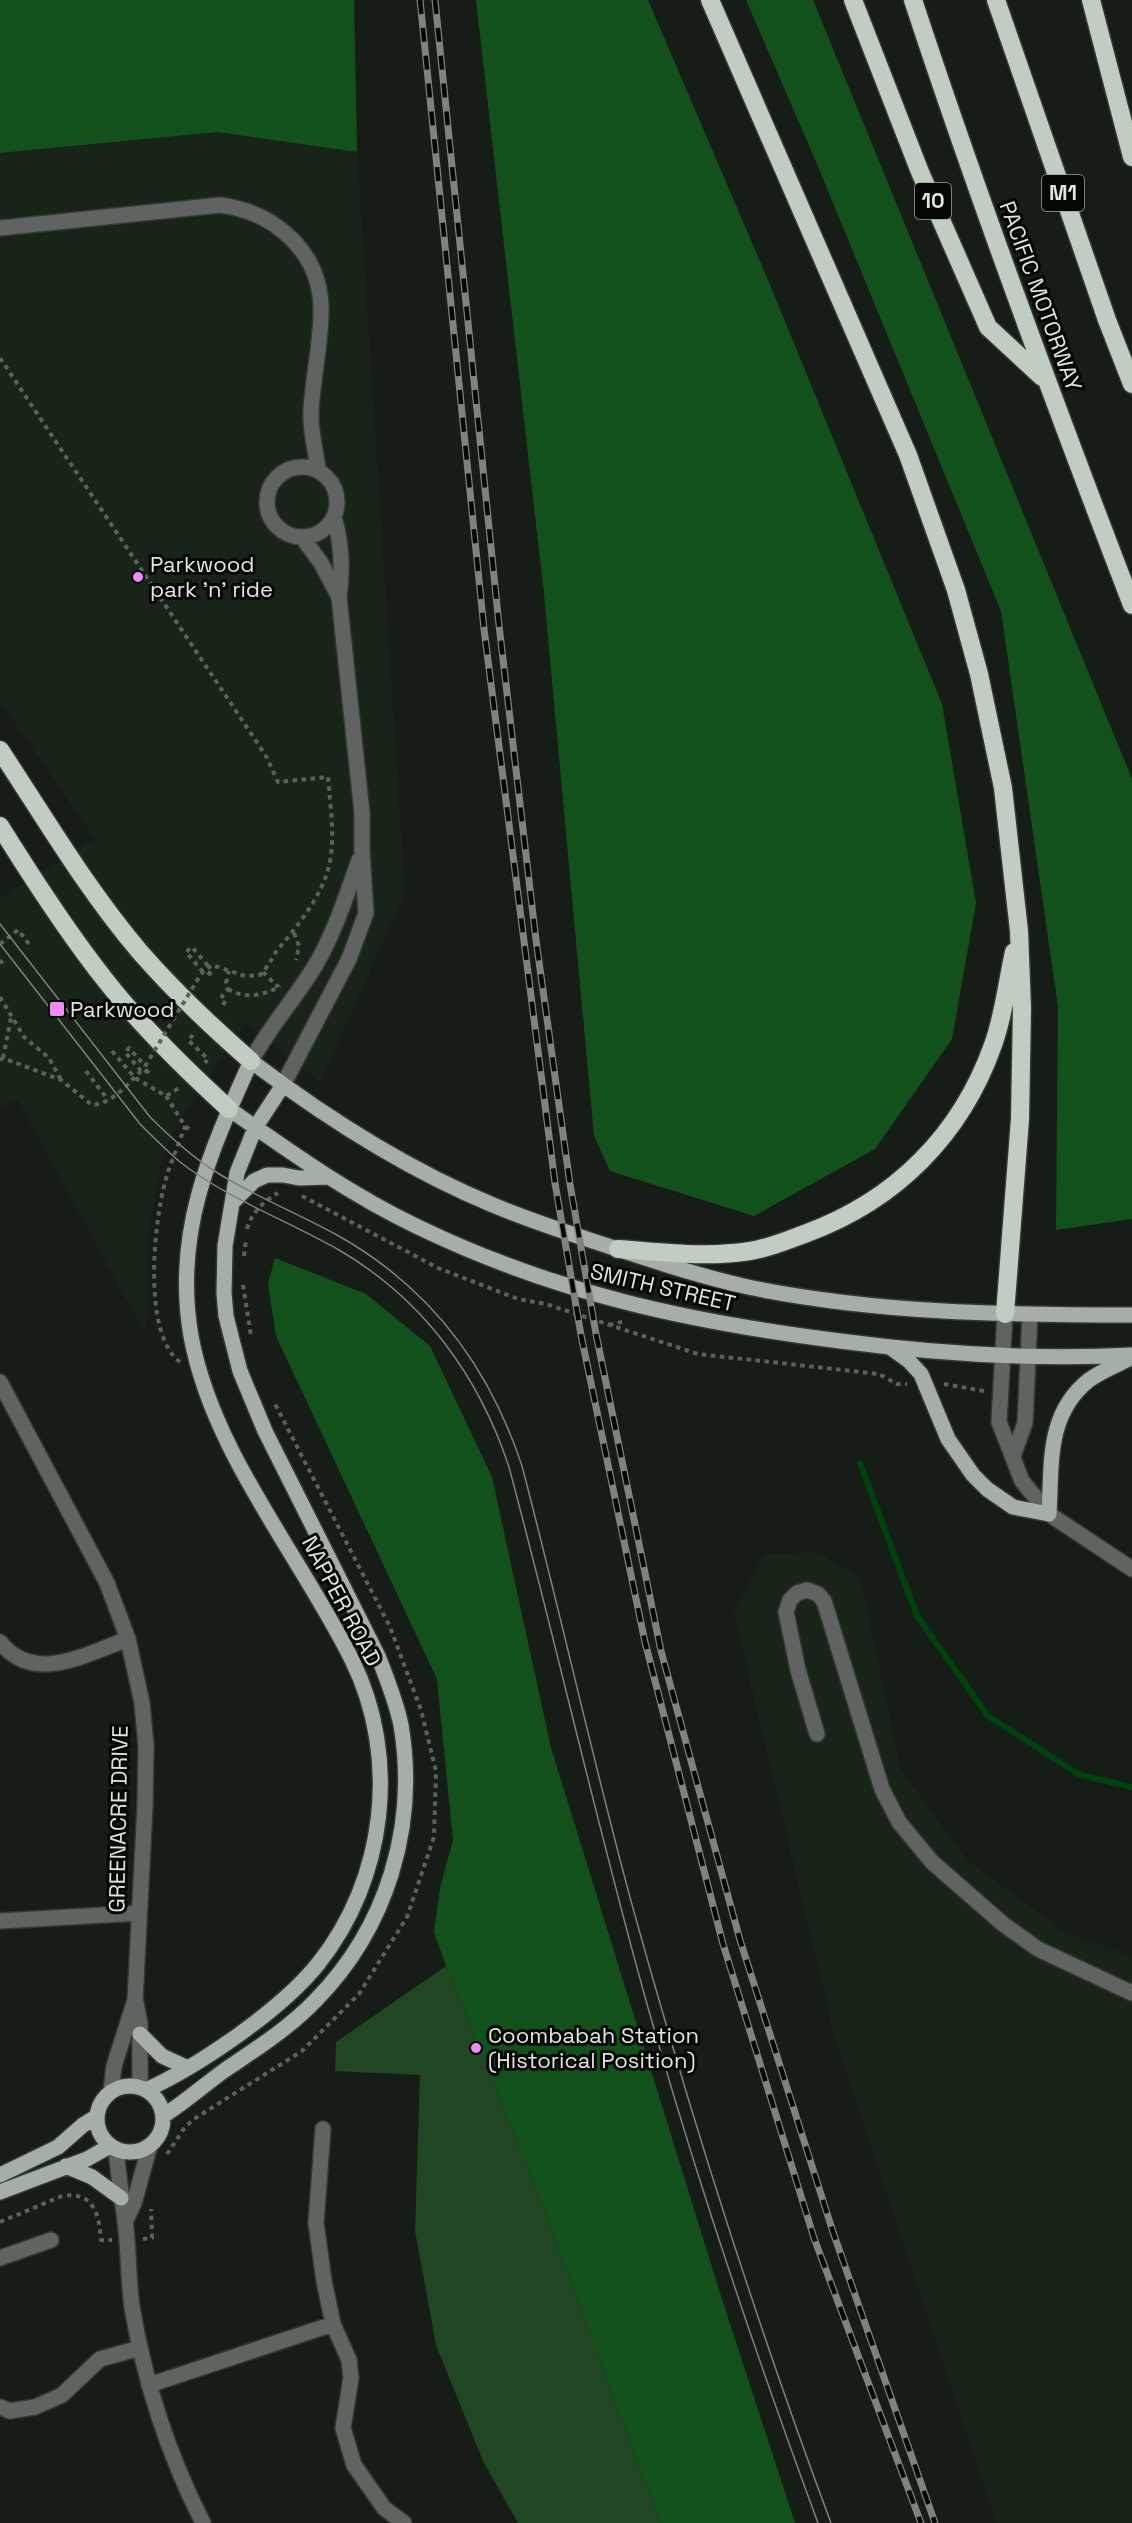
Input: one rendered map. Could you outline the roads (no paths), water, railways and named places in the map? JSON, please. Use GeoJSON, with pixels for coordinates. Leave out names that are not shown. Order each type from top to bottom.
{"type":"FeatureCollection","features":[{"type":"Feature","properties":{"kind":"highway"},"geometry":{"type":"LineString","coordinates":[[710,0],[908,455],[956,590],[979,674],[1003,788],[1019,932],[1022,1008],[1021,1088],[1005,1314]]}},
{"type":"Feature","properties":{"kind":"highway","name":"10"},"geometry":{"type":"LineString","coordinates":[[853,0],[920,172],[988,327],[1045,380]]}},
{"type":"Feature","properties":{"kind":"highway","name":"PACIFIC MOTORWAY"},"geometry":{"type":"LineString","coordinates":[[913,0],[945,99],[1045,380],[1132,605]]}},
{"type":"Feature","properties":{"kind":"highway","name":"M1"},"geometry":{"type":"LineString","coordinates":[[996,0],[1107,320],[1132,384]]}},
{"type":"Feature","properties":{"kind":"highway"},"geometry":{"type":"LineString","coordinates":[[1091,0],[1132,157]]}},
{"type":"Feature","properties":{"kind":"highway"},"geometry":{"type":"LineString","coordinates":[[0,750],[81,875],[140,952],[201,1016],[251,1061]]}},
{"type":"Feature","properties":{"kind":"highway"},"geometry":{"type":"LineString","coordinates":[[0,826],[72,935],[106,981],[184,1068],[229,1109]]}},
{"type":"Feature","properties":{"kind":"highway"},"geometry":{"type":"LineString","coordinates":[[618,1249],[694,1255],[751,1251],[773,1246],[824,1227],[883,1195],[909,1173],[951,1127],[982,1074],[1003,1011],[1006,983],[1019,932]]}},
{"type":"Feature","properties":{"kind":"main road","name":"SMITH STREET"},"geometry":{"type":"LineString","coordinates":[[251,1061],[365,1139],[454,1188],[538,1222],[685,1272],[777,1292],[894,1307],[1030,1316],[1132,1315]]}},
{"type":"Feature","properties":{"kind":"main road","name":"NAPPER ROAD"},"geometry":{"type":"LineString","coordinates":[[143,2089],[188,2068],[224,2044],[295,1989],[318,1964],[341,1931],[358,1896],[376,1842],[381,1780],[379,1750],[366,1693],[353,1662],[235,1456],[215,1416],[200,1376],[188,1310],[187,1281],[191,1226],[202,1177],[251,1061]]}},
{"type":"Feature","properties":{"kind":"main road","name":"NAPPER ROAD"},"geometry":{"type":"LineString","coordinates":[[163,2116],[284,2029],[336,1979],[356,1952],[374,1921],[387,1890],[402,1829],[405,1760],[393,1695],[378,1656],[265,1431],[240,1371],[230,1338],[224,1293],[224,1271],[226,1229],[238,1167],[255,1128],[283,1085]]}},
{"type":"Feature","properties":{"kind":"main road","name":"SMITH STREET"},"geometry":{"type":"LineString","coordinates":[[229,1109],[358,1196],[415,1226],[456,1245],[568,1287],[639,1307],[721,1324],[891,1348],[1004,1357],[1132,1356]]}},
{"type":"Feature","properties":{"kind":"main road"},"geometry":{"type":"LineString","coordinates":[[232,1203],[254,1181],[267,1175],[299,1178],[328,1177]]}},
{"type":"Feature","properties":{"kind":"main road"},"geometry":{"type":"LineString","coordinates":[[891,1348],[909,1361],[921,1374],[948,1439],[973,1475],[987,1489],[1013,1507],[1049,1514],[1052,1446],[1059,1418],[1072,1397],[1091,1378],[1132,1356]]}},
{"type":"Feature","properties":{"kind":"main road"},"geometry":{"type":"LineString","coordinates":[[140,2034],[162,2056],[188,2068]]}},
{"type":"Feature","properties":{"kind":"main road"},"geometry":{"type":"LineString","coordinates":[[0,2175],[58,2147],[96,2117],[104,2098],[111,2091],[121,2087],[143,2089],[154,2097],[163,2116],[157,2137],[150,2145],[133,2151],[113,2147],[102,2138],[96,2117]]}},
{"type":"Feature","properties":{"kind":"main road"},"geometry":{"type":"LineString","coordinates":[[0,2192],[87,2160],[113,2147]]}},
{"type":"Feature","properties":{"kind":"main road"},"geometry":{"type":"LineString","coordinates":[[66,2166],[92,2177],[121,2198]]}},
{"type":"Feature","properties":{"kind":"street"},"geometry":{"type":"LineString","coordinates":[[0,228],[220,205],[252,212],[286,232],[307,257],[314,272],[321,299],[311,423],[318,470]]}},
{"type":"Feature","properties":{"kind":"street"},"geometry":{"type":"LineString","coordinates":[[283,1085],[336,986],[366,913],[362,813],[339,597],[343,572],[340,539],[334,517],[338,495],[327,476],[308,466],[287,470],[271,485],[267,496],[267,507],[277,526],[284,532],[302,537],[321,531],[334,517]]}},
{"type":"Feature","properties":{"kind":"street"},"geometry":{"type":"LineString","coordinates":[[302,537],[321,563],[339,597]]}},
{"type":"Feature","properties":{"kind":"street"},"geometry":{"type":"LineString","coordinates":[[251,1061],[265,1035],[297,993],[327,944],[362,851]]}},
{"type":"Feature","properties":{"kind":"street"},"geometry":{"type":"LineString","coordinates":[[1005,1314],[999,1422],[1022,1481],[1049,1514],[1132,1569]]}},
{"type":"Feature","properties":{"kind":"street"},"geometry":{"type":"LineString","coordinates":[[1013,1456],[1025,1423],[1030,1316]]}},
{"type":"Feature","properties":{"kind":"street","name":"GREENACRE DRIVE"},"geometry":{"type":"LineString","coordinates":[[0,1382],[106,1583],[128,1639],[142,1703],[146,1746],[135,2000],[140,2034],[143,2089]]}},
{"type":"Feature","properties":{"kind":"street"},"geometry":{"type":"LineString","coordinates":[[817,1734],[798,1670],[786,1612],[790,1600],[797,1593],[807,1590],[818,1594],[829,1612],[882,1789],[899,1822],[932,1862],[1003,1924],[1038,1949],[1132,1993]]}},
{"type":"Feature","properties":{"kind":"street"},"geometry":{"type":"LineString","coordinates":[[0,1642],[9,1654],[19,1660],[30,1664],[45,1664],[60,1663],[128,1639]]}},
{"type":"Feature","properties":{"kind":"street"},"geometry":{"type":"LineString","coordinates":[[0,1921],[139,1913]]}},
{"type":"Feature","properties":{"kind":"street","name":"GREENACRE DRIVE"},"geometry":{"type":"LineString","coordinates":[[111,2091],[114,2066],[135,2000]]}},
{"type":"Feature","properties":{"kind":"street"},"geometry":{"type":"LineString","coordinates":[[323,2129],[316,2223],[333,2324],[349,2360],[351,2378],[343,2428],[354,2465],[384,2508],[404,2523]]}},
{"type":"Feature","properties":{"kind":"street"},"geometry":{"type":"LineString","coordinates":[[125,2223],[134,2203],[150,2145]]}},
{"type":"Feature","properties":{"kind":"street"},"geometry":{"type":"LineString","coordinates":[[113,2147],[125,2223],[132,2306],[140,2348],[165,2440],[181,2481],[203,2523]]}},
{"type":"Feature","properties":{"kind":"street"},"geometry":{"type":"LineString","coordinates":[[0,2258],[51,2240]]}},
{"type":"Feature","properties":{"kind":"street"},"geometry":{"type":"LineString","coordinates":[[149,2385],[333,2324]]}},
{"type":"Feature","properties":{"kind":"street"},"geometry":{"type":"LineString","coordinates":[[0,2407],[10,2411],[35,2406],[62,2396],[100,2359],[140,2348]]}},
{"type":"Feature","properties":{"kind":"waterway"},"geometry":{"type":"LineString","coordinates":[[860,1463],[917,1616],[988,1716],[1080,1775],[1132,1787]]}},
{"type":"Feature","properties":{"kind":"tram line"},"geometry":{"type":"LineString","coordinates":[[0,924],[150,1117],[189,1153],[216,1172],[337,1235],[400,1279],[452,1332],[492,1395],[522,1466],[631,1901],[676,2058],[724,2214],[831,2523]]}},
{"type":"Feature","properties":{"kind":"tram line"},"geometry":{"type":"LineString","coordinates":[[0,944],[140,1124],[165,1148],[198,1175],[237,1198],[339,1250],[397,1292],[422,1316],[444,1343],[482,1402],[509,1467],[610,1865],[664,2064],[726,2262],[818,2523]]}},
{"type":"Feature","properties":{"kind":"railway"},"geometry":{"type":"LineString","coordinates":[[420,0],[484,629],[555,1183],[581,1335],[645,1642],[723,1944],[814,2238],[921,2523]]}},
{"type":"Feature","properties":{"kind":"railway"},"geometry":{"type":"LineString","coordinates":[[435,0],[499,625],[536,940],[570,1184],[596,1334],[661,1651],[740,1940],[833,2232],[935,2523]]}},
{"type":"Feature","properties":{"kind":"place","name":"Parkwood park 'n' ride"},"geometry":{"type":"Point","coordinates":[138,577]}},
{"type":"Feature","properties":{"kind":"place","name":"Parkwood"},"geometry":{"type":"Point","coordinates":[57,1009]}},
{"type":"Feature","properties":{"kind":"place","name":"Coombabah Station (Historical Position)"},"geometry":{"type":"Point","coordinates":[476,2048]}}]}
